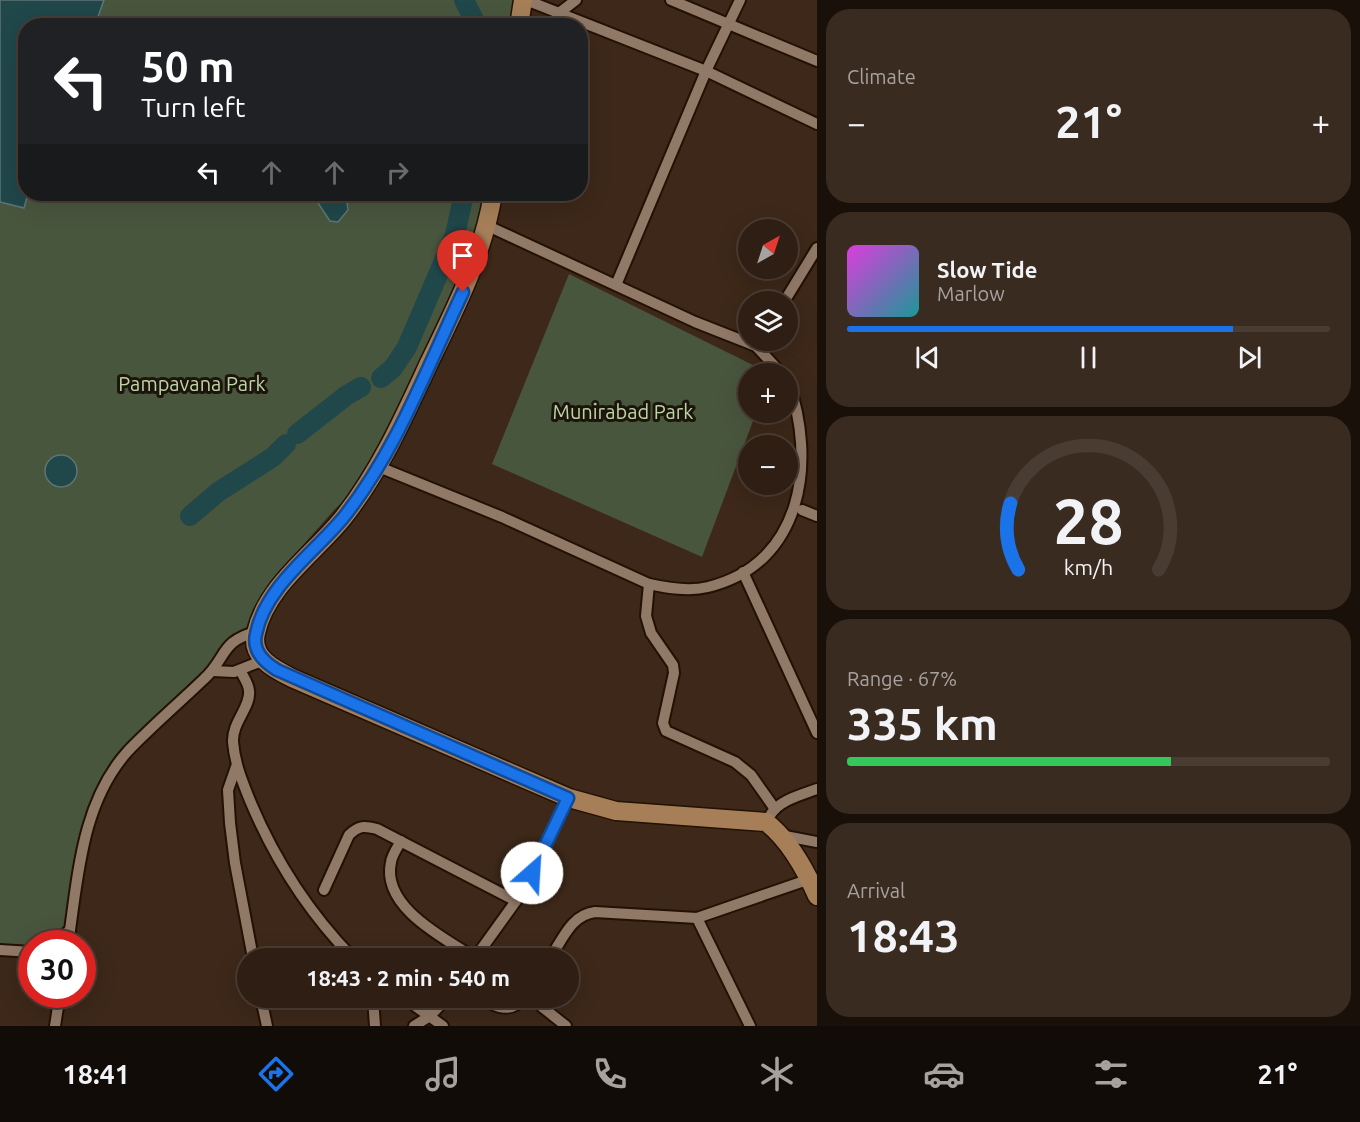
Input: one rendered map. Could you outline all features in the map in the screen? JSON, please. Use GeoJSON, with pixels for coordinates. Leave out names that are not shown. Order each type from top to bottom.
{"type":"FeatureCollection","features":[{"type":"Feature","properties":{"kind":"main road"},"geometry":{"type":"LineString","coordinates":[[521,18],[525,0]]}},
{"type":"Feature","properties":{"kind":"main road"},"geometry":{"type":"LineString","coordinates":[[492,201],[488,226],[473,270],[379,467],[343,518],[279,588],[270,601],[256,632],[256,648],[264,660],[292,678],[568,798],[616,810],[770,815],[780,835],[810,879],[817,896]]}},
{"type":"Feature","properties":{"kind":"street"},"geometry":{"type":"LineString","coordinates":[[525,0],[572,18]]}},
{"type":"Feature","properties":{"kind":"street"},"geometry":{"type":"LineString","coordinates":[[559,13],[576,0]]}},
{"type":"Feature","properties":{"kind":"street"},"geometry":{"type":"LineString","coordinates":[[671,0],[817,61]]}},
{"type":"Feature","properties":{"kind":"street"},"geometry":{"type":"LineString","coordinates":[[616,285],[706,71],[740,0]]}},
{"type":"Feature","properties":{"kind":"street"},"geometry":{"type":"LineString","coordinates":[[588,24],[706,71],[817,124]]}},
{"type":"Feature","properties":{"kind":"street"},"geometry":{"type":"LineString","coordinates":[[488,226],[695,322],[738,336]]}},
{"type":"Feature","properties":{"kind":"street"},"geometry":{"type":"LineString","coordinates":[[791,291],[817,248]]}},
{"type":"Feature","properties":{"kind":"street"},"geometry":{"type":"LineString","coordinates":[[764,351],[774,363]]}},
{"type":"Feature","properties":{"kind":"street"},"geometry":{"type":"LineString","coordinates":[[798,402],[808,423],[813,450]]}},
{"type":"Feature","properties":{"kind":"street"},"geometry":{"type":"LineString","coordinates":[[379,467],[502,517],[649,584],[665,587],[708,587],[764,560],[791,532],[802,510],[812,474]]}},
{"type":"Feature","properties":{"kind":"street"},"geometry":{"type":"LineString","coordinates":[[802,510],[817,516]]}},
{"type":"Feature","properties":{"kind":"street"},"geometry":{"type":"LineString","coordinates":[[743,572],[817,733]]}},
{"type":"Feature","properties":{"kind":"street"},"geometry":{"type":"LineString","coordinates":[[649,584],[646,616],[651,633],[673,665],[674,674],[663,723],[666,731],[735,762],[752,775],[770,815],[790,800],[817,789]]}},
{"type":"Feature","properties":{"kind":"street"},"geometry":{"type":"LineString","coordinates":[[70,930],[88,822],[98,799],[127,753],[213,671],[225,649],[233,641],[256,632]]}},
{"type":"Feature","properties":{"kind":"street"},"geometry":{"type":"LineString","coordinates":[[213,671],[240,670],[264,660]]}},
{"type":"Feature","properties":{"kind":"street"},"geometry":{"type":"LineString","coordinates":[[240,670],[249,690],[247,702],[233,731],[236,767],[264,832],[285,873],[330,934],[343,948]]}},
{"type":"Feature","properties":{"kind":"street"},"geometry":{"type":"LineString","coordinates":[[236,767],[228,790],[230,816],[235,863],[252,948]]}},
{"type":"Feature","properties":{"kind":"street"},"geometry":{"type":"LineString","coordinates":[[482,948],[516,901],[568,798]]}},
{"type":"Feature","properties":{"kind":"street"},"geometry":{"type":"LineString","coordinates":[[324,890],[349,835],[356,828],[365,826],[401,841],[516,901]]}},
{"type":"Feature","properties":{"kind":"street"},"geometry":{"type":"LineString","coordinates":[[780,835],[817,842]]}},
{"type":"Feature","properties":{"kind":"street"},"geometry":{"type":"LineString","coordinates":[[401,841],[390,864],[389,878],[393,891],[421,923],[460,948]]}},
{"type":"Feature","properties":{"kind":"street"},"geometry":{"type":"LineString","coordinates":[[556,948],[574,921],[583,914],[596,912],[696,918],[810,879]]}},
{"type":"Feature","properties":{"kind":"street"},"geometry":{"type":"LineString","coordinates":[[696,918],[750,1026]]}},
{"type":"Feature","properties":{"kind":"street"},"geometry":{"type":"LineString","coordinates":[[0,951],[18,952]]}},
{"type":"Feature","properties":{"kind":"street"},"geometry":{"type":"LineString","coordinates":[[55,1026],[58,1008]]}},
{"type":"Feature","properties":{"kind":"street"},"geometry":{"type":"LineString","coordinates":[[263,1008],[267,1026]]}},
{"type":"Feature","properties":{"kind":"street"},"geometry":{"type":"LineString","coordinates":[[374,1008],[375,1026]]}},
{"type":"Feature","properties":{"kind":"street"},"geometry":{"type":"LineString","coordinates":[[419,1008],[443,1026]]}},
{"type":"Feature","properties":{"kind":"street"},"geometry":{"type":"LineString","coordinates":[[414,1026],[438,1008]]}},
{"type":"Feature","properties":{"kind":"street"},"geometry":{"type":"LineString","coordinates":[[544,1008],[566,1026]]}},
{"type":"Feature","properties":{"kind":"green space","name":"Pampavana Park"},"geometry":{"type":"Polygon","coordinates":[[[0,0],[523,0],[520,18],[18,18],[18,201],[492,201],[488,226],[379,467],[334,510],[267,586],[243,635],[213,671],[145,734],[98,799],[70,930],[18,930],[18,951],[0,950],[0,0]]]}},
{"type":"Feature","properties":{"kind":"green space","name":"Munirabad Park"},"geometry":{"type":"Polygon","coordinates":[[[569,274],[749,363],[738,363],[738,423],[752,423],[748,435],[738,435],[738,461],[702,557],[492,464],[569,274]]]}},
{"type":"Feature","properties":{"kind":"water"},"geometry":{"type":"Polygon","coordinates":[[[0,0],[104,0],[98,18],[18,18],[18,201],[26,201],[24,208],[0,202],[0,0]]]}},
{"type":"Feature","properties":{"kind":"water"},"geometry":{"type":"Polygon","coordinates":[[[317,201],[347,201],[348,210],[338,222],[330,221],[317,201]]]}},
{"type":"Feature","properties":{"kind":"water"},"geometry":{"type":"Polygon","coordinates":[[[61,455],[72,460],[77,471],[72,482],[61,487],[50,482],[45,471],[50,460],[61,455]]]}},
{"type":"Feature","properties":{"kind":"waterway"},"geometry":{"type":"LineString","coordinates":[[464,0],[473,18]]}},
{"type":"Feature","properties":{"kind":"waterway"},"geometry":{"type":"LineString","coordinates":[[381,378],[393,368],[407,347],[455,235],[462,201]]}},
{"type":"Feature","properties":{"kind":"waterway"},"geometry":{"type":"LineString","coordinates":[[297,434],[347,395],[361,387]]}},
{"type":"Feature","properties":{"kind":"waterway"},"geometry":{"type":"LineString","coordinates":[[190,516],[218,492],[273,457],[286,444]]}},
{"type":"Feature","properties":{"kind":"route"},"geometry":{"type":"LineString","coordinates":[[463,292],[379,467],[343,518],[279,588],[263,614],[255,642],[256,648],[268,665],[292,678],[568,798],[532,873]]}}]}
